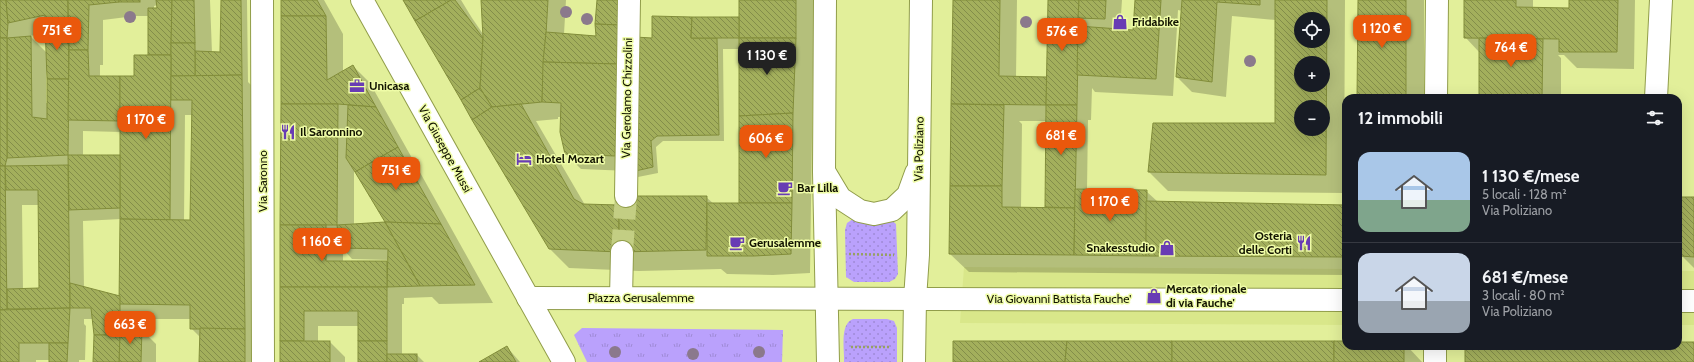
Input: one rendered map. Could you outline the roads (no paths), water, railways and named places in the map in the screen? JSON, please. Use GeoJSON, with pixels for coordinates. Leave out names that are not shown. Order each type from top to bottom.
{"type":"FeatureCollection","features":[{"type":"Feature","properties":{"kind":"street","name":"Via Saronno"},"geometry":{"type":"LineString","coordinates":[[262,0],[263,362]]}},
{"type":"Feature","properties":{"kind":"street","name":"Via Giuseppe Mussi"},"geometry":{"type":"LineString","coordinates":[[362,0],[528,298]]}},
{"type":"Feature","properties":{"kind":"street","name":"Via Gerolamo Chizzolini"},"geometry":{"type":"LineString","coordinates":[[626,196],[628,0]]}},
{"type":"Feature","properties":{"kind":"street"},"geometry":{"type":"LineString","coordinates":[[825,0],[824,172],[828,362]]}},
{"type":"Feature","properties":{"kind":"street","name":"Via Poliziano"},"geometry":{"type":"LineString","coordinates":[[915,299],[918,255],[921,0]]}},
{"type":"Feature","properties":{"kind":"street"},"geometry":{"type":"LineString","coordinates":[[1436,94],[1437,0]]}},
{"type":"Feature","properties":{"kind":"street"},"geometry":{"type":"LineString","coordinates":[[1656,94],[1661,0]]}},
{"type":"Feature","properties":{"kind":"street"},"geometry":{"type":"LineString","coordinates":[[824,172],[840,198],[860,211],[874,214],[892,210],[908,195],[918,165]]}},
{"type":"Feature","properties":{"kind":"street"},"geometry":{"type":"LineString","coordinates":[[621,298],[622,252]]}},
{"type":"Feature","properties":{"kind":"street","name":"Piazza Gerusalemme"},"geometry":{"type":"LineString","coordinates":[[528,298],[915,299]]}},
{"type":"Feature","properties":{"kind":"street"},"geometry":{"type":"LineString","coordinates":[[528,298],[564,362]]}},
{"type":"Feature","properties":{"kind":"street"},"geometry":{"type":"LineString","coordinates":[[914,362],[915,299]]}},
{"type":"Feature","properties":{"kind":"street","name":"Via Giovanni Battista Fauche'"},"geometry":{"type":"LineString","coordinates":[[915,299],[1342,300]]}},
{"type":"Feature","properties":{"kind":"street"},"geometry":{"type":"LineString","coordinates":[[1682,301],[1694,301]]}},
{"type":"Feature","properties":{"kind":"street"},"geometry":{"type":"LineString","coordinates":[[1435,350],[1435,362]]}},
{"type":"Feature","properties":{"kind":"tunnel"},"geometry":{"type":"LineString","coordinates":[[622,252],[626,196]]}},
{"type":"Feature","properties":{"kind":"place","name":"Fridabike"},"geometry":{"type":"Point","coordinates":[1120,22]}},
{"type":"Feature","properties":{"kind":"place","name":"Unicasa"},"geometry":{"type":"Point","coordinates":[357,86]}},
{"type":"Feature","properties":{"kind":"place","name":"Il Saronnino"},"geometry":{"type":"Point","coordinates":[288,132]}},
{"type":"Feature","properties":{"kind":"place","name":"Hotel Mozart"},"geometry":{"type":"Point","coordinates":[524,159]}},
{"type":"Feature","properties":{"kind":"place","name":"Bar Lilla"},"geometry":{"type":"Point","coordinates":[785,188]}},
{"type":"Feature","properties":{"kind":"place","name":"Gerusalemme"},"geometry":{"type":"Point","coordinates":[737,243]}},
{"type":"Feature","properties":{"kind":"place","name":"Osteria delle Corti"},"geometry":{"type":"Point","coordinates":[1304,243]}},
{"type":"Feature","properties":{"kind":"place","name":"Snakesstudio"},"geometry":{"type":"Point","coordinates":[1167,248]}},
{"type":"Feature","properties":{"kind":"place","name":"Mercato rionale di via Fauche'"},"geometry":{"type":"Point","coordinates":[1154,296]}}]}
